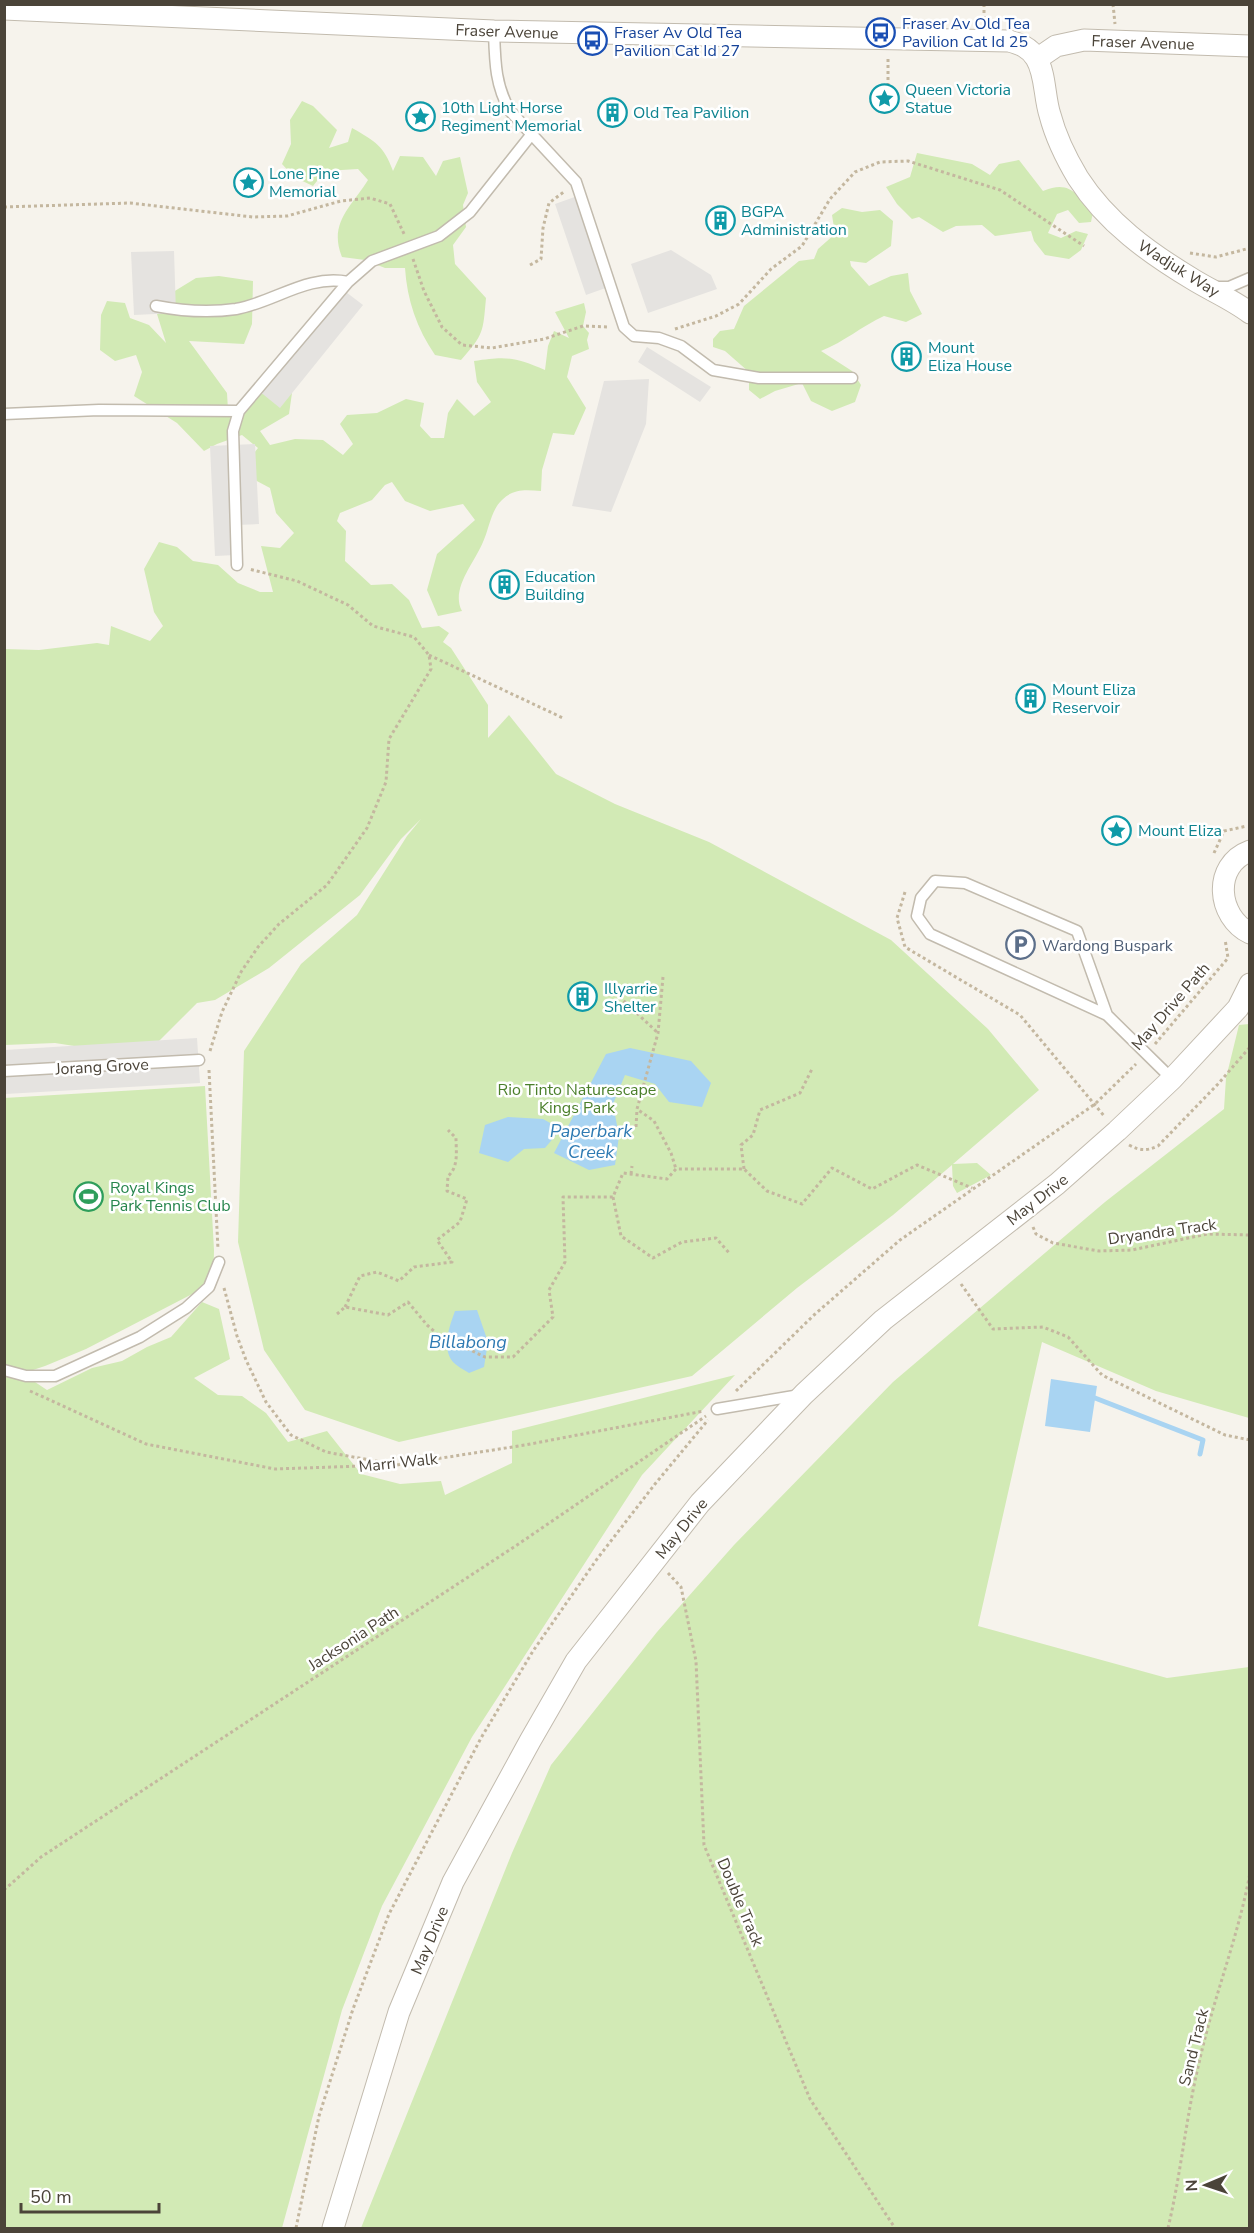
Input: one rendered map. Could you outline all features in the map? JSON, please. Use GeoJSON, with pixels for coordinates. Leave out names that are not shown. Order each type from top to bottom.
{"type":"FeatureCollection","features":[{"type":"Feature","properties":{"kind":"street","name":"Fraser Avenue"},"geometry":{"type":"LineString","coordinates":[[4,9],[494,31],[1009,41],[1022,45],[1037,59],[1056,46],[1084,40],[1250,46]]}},
{"type":"Feature","properties":{"kind":"street","name":"Wadjuk Way"},"geometry":{"type":"LineString","coordinates":[[1037,59],[1049,115],[1061,150],[1100,208],[1142,247],[1250,313]]}},
{"type":"Feature","properties":{"kind":"street"},"geometry":{"type":"LineString","coordinates":[[1250,851],[1233,863],[1225,877],[1222,893],[1226,909],[1234,922],[1250,933]]}},
{"type":"Feature","properties":{"kind":"street","name":"May Drive"},"geometry":{"type":"LineString","coordinates":[[333,2229],[399,2012],[453,1882],[576,1661],[700,1503],[804,1394],[883,1320],[1057,1184],[1117,1131],[1172,1079],[1238,1008],[1250,984]]}},
{"type":"Feature","properties":{"kind":"lane"},"geometry":{"type":"LineString","coordinates":[[494,31],[495,69],[499,89],[510,111],[576,182],[624,327],[634,336],[659,338],[681,346],[713,370],[759,378],[852,378]]}},
{"type":"Feature","properties":{"kind":"lane"},"geometry":{"type":"LineString","coordinates":[[237,565],[233,431],[238,411],[348,282],[372,261],[409,249],[438,236],[470,212],[531,135]]}},
{"type":"Feature","properties":{"kind":"lane"},"geometry":{"type":"LineString","coordinates":[[1207,288],[1229,287],[1250,278]]}},
{"type":"Feature","properties":{"kind":"lane"},"geometry":{"type":"LineString","coordinates":[[156,306],[183,311],[236,309],[318,280],[334,279],[348,282]]}},
{"type":"Feature","properties":{"kind":"lane"},"geometry":{"type":"LineString","coordinates":[[4,414],[99,410],[238,411]]}},
{"type":"Feature","properties":{"kind":"lane"},"geometry":{"type":"LineString","coordinates":[[1107,1015],[1077,931],[964,884],[935,881],[921,898],[917,916],[930,934],[1107,1015],[1172,1079]]}},
{"type":"Feature","properties":{"kind":"lane","name":"Jorang Grove"},"geometry":{"type":"LineString","coordinates":[[4,1071],[199,1060]]}},
{"type":"Feature","properties":{"kind":"lane"},"geometry":{"type":"LineString","coordinates":[[4,1370],[26,1376],[55,1376],[140,1337],[186,1308],[209,1287],[219,1262]]}},
{"type":"Feature","properties":{"kind":"lane"},"geometry":{"type":"LineString","coordinates":[[717,1409],[804,1394]]}},
{"type":"Feature","properties":{"kind":"path"},"geometry":{"type":"LineString","coordinates":[[984,4],[984,11]]}},
{"type":"Feature","properties":{"kind":"path"},"geometry":{"type":"LineString","coordinates":[[1113,4],[1114,16]]}},
{"type":"Feature","properties":{"kind":"path"},"geometry":{"type":"LineString","coordinates":[[888,61],[888,104]]}},
{"type":"Feature","properties":{"kind":"path"},"geometry":{"type":"LineString","coordinates":[[647,338],[716,316],[740,304],[771,269],[802,246],[830,200],[855,172],[880,162],[908,161],[1000,190],[1084,246]]}},
{"type":"Feature","properties":{"kind":"path"},"geometry":{"type":"LineString","coordinates":[[530,265],[541,259],[543,228],[549,203],[576,182]]}},
{"type":"Feature","properties":{"kind":"path"},"geometry":{"type":"LineString","coordinates":[[4,207],[130,202],[253,217],[287,216],[340,201],[370,198],[390,204],[404,232],[424,291],[442,327],[462,345],[492,348],[544,339],[583,326],[624,327]]}},
{"type":"Feature","properties":{"kind":"path"},"geometry":{"type":"LineString","coordinates":[[1189,253],[1216,257],[1250,248]]}},
{"type":"Feature","properties":{"kind":"path"},"geometry":{"type":"LineString","coordinates":[[237,565],[297,581],[348,605],[373,626],[414,637],[429,655],[563,718]]}},
{"type":"Feature","properties":{"kind":"path"},"geometry":{"type":"LineString","coordinates":[[397,1465],[326,1452],[291,1435],[266,1402],[246,1360],[237,1335],[219,1262],[208,1059],[222,1012],[241,972],[258,947],[279,924],[327,885],[367,828],[386,782],[389,739],[431,669],[429,655]]}},
{"type":"Feature","properties":{"kind":"path"},"geometry":{"type":"LineString","coordinates":[[1213,856],[1224,831],[1247,826]]}},
{"type":"Feature","properties":{"kind":"path"},"geometry":{"type":"LineString","coordinates":[[904,892],[897,918],[905,947],[1020,1016],[1129,1145],[1138,1150],[1148,1151],[1158,1146],[1250,1047]]}},
{"type":"Feature","properties":{"kind":"path","name":"May Drive Path"},"geometry":{"type":"LineString","coordinates":[[1095,1104],[1147,1053],[1228,958],[1225,934]]}},
{"type":"Feature","properties":{"kind":"path"},"geometry":{"type":"LineString","coordinates":[[636,1127],[637,1109],[658,1033],[663,976]]}},
{"type":"Feature","properties":{"kind":"path"},"geometry":{"type":"LineString","coordinates":[[604,991],[612,990],[658,1033]]}},
{"type":"Feature","properties":{"kind":"path"},"geometry":{"type":"LineString","coordinates":[[812,1069],[800,1093],[760,1110],[753,1136],[741,1144],[744,1169],[767,1191],[802,1204],[832,1168],[872,1189],[917,1165],[972,1188]]}},
{"type":"Feature","properties":{"kind":"path"},"geometry":{"type":"LineString","coordinates":[[637,1109],[654,1121],[671,1153],[676,1169]]}},
{"type":"Feature","properties":{"kind":"path"},"geometry":{"type":"LineString","coordinates":[[337,1314],[345,1307],[360,1276],[377,1272],[399,1281],[414,1267],[452,1262],[437,1240],[460,1222],[467,1199],[447,1191],[448,1176],[453,1172],[456,1158],[456,1138],[448,1130]]}},
{"type":"Feature","properties":{"kind":"path"},"geometry":{"type":"LineString","coordinates":[[631,1174],[632,1166]]}},
{"type":"Feature","properties":{"kind":"path"},"geometry":{"type":"LineString","coordinates":[[730,1254],[716,1238],[682,1242],[653,1257],[621,1236],[613,1197],[623,1173],[667,1179],[676,1169],[744,1169]]}},
{"type":"Feature","properties":{"kind":"path"},"geometry":{"type":"LineString","coordinates":[[345,1307],[388,1315],[408,1302],[427,1325],[451,1346],[466,1348],[488,1357],[513,1357],[553,1317],[549,1290],[565,1262],[563,1197],[613,1197]]}},
{"type":"Feature","properties":{"kind":"path","name":"Dryandra Track"},"geometry":{"type":"LineString","coordinates":[[1024,1210],[1036,1234],[1053,1243],[1099,1251],[1132,1250],[1207,1234],[1250,1235]]}},
{"type":"Feature","properties":{"kind":"path"},"geometry":{"type":"LineString","coordinates":[[950,1268],[993,1329],[1043,1327],[1068,1337],[1102,1375],[1225,1436],[1250,1440]]}},
{"type":"Feature","properties":{"kind":"path","name":"Marri Walk"},"geometry":{"type":"LineString","coordinates":[[24,1388],[146,1444],[275,1469],[397,1465],[525,1445],[717,1409]]}},
{"type":"Feature","properties":{"kind":"path","name":"Jacksonia Path"},"geometry":{"type":"LineString","coordinates":[[4,1890],[41,1857],[517,1545],[717,1409]]}},
{"type":"Feature","properties":{"kind":"path","name":"Double Track"},"geometry":{"type":"LineString","coordinates":[[655,1560],[681,1587],[696,1661],[704,1845],[810,2099],[895,2229]]}},
{"type":"Feature","properties":{"kind":"path","name":"Sand Track"},"geometry":{"type":"LineString","coordinates":[[1168,2229],[1177,2191],[1199,2062],[1242,1914],[1250,1874]]}},
{"type":"Feature","properties":{"kind":"green space"},"geometry":{"type":"Polygon","coordinates":[[[302,101],[313,106],[337,130],[329,148],[348,142],[352,128],[378,145],[393,171],[400,156],[423,157],[436,176],[443,161],[460,157],[468,193],[463,205],[466,227],[453,245],[455,264],[486,298],[481,332],[461,360],[435,355],[418,324],[411,303],[405,268],[385,268],[365,260],[342,257],[338,245],[340,225],[349,207],[368,180],[358,169],[325,171],[313,186],[294,177],[282,164],[291,144],[290,120],[302,101]]]}},
{"type":"Feature","properties":{"kind":"green space"},"geometry":{"type":"Polygon","coordinates":[[[917,153],[972,164],[990,175],[999,164],[1019,160],[1043,191],[1059,187],[1071,190],[1093,212],[1091,222],[1079,223],[1068,210],[1057,214],[1048,233],[1061,238],[1076,231],[1088,234],[1081,250],[1069,259],[1045,255],[1034,241],[1031,231],[995,236],[982,225],[956,226],[943,232],[919,217],[912,219],[897,204],[886,187],[910,177],[917,153]]]}},
{"type":"Feature","properties":{"kind":"green space"},"geometry":{"type":"Polygon","coordinates":[[[842,208],[862,212],[880,210],[893,221],[891,246],[866,263],[850,261],[851,266],[869,286],[891,276],[908,273],[910,291],[922,314],[906,322],[884,316],[821,351],[852,371],[861,385],[855,402],[832,411],[811,401],[802,383],[775,391],[760,399],[749,390],[749,372],[725,351],[713,347],[713,339],[720,331],[734,329],[744,306],[799,261],[814,259],[818,249],[835,234],[832,215],[842,208]]]}},
{"type":"Feature","properties":{"kind":"green space","name":"Rio Tinto Naturescape Kings Park"},"geometry":{"type":"Polygon","coordinates":[[[219,276],[253,281],[252,324],[244,344],[189,341],[227,393],[228,410],[242,410],[249,394],[292,393],[289,414],[260,431],[270,445],[295,439],[323,440],[343,455],[353,444],[340,424],[347,415],[377,413],[406,399],[424,403],[420,426],[431,438],[444,438],[448,413],[457,399],[474,416],[491,402],[477,382],[474,361],[494,358],[510,359],[526,362],[545,370],[548,346],[554,331],[569,338],[555,312],[584,303],[586,312],[583,326],[589,333],[587,340],[589,349],[572,356],[567,377],[586,408],[574,435],[553,433],[542,470],[541,491],[511,493],[498,504],[483,542],[461,585],[459,603],[462,611],[438,616],[427,590],[437,554],[475,520],[463,504],[430,511],[405,501],[392,482],[385,485],[372,500],[340,513],[337,521],[346,531],[345,561],[371,585],[392,584],[409,600],[422,628],[439,626],[449,633],[443,642],[451,648],[488,705],[488,738],[509,715],[556,774],[615,804],[709,842],[891,940],[988,1029],[1039,1090],[953,1164],[977,1163],[991,1175],[957,1193],[953,1186],[952,1165],[893,1215],[797,1288],[692,1376],[399,1442],[305,1410],[264,1350],[238,1242],[244,1051],[301,964],[357,915],[407,836],[421,819],[401,839],[360,895],[269,968],[215,1000],[197,1003],[154,1046],[100,1050],[55,1043],[5,1045],[5,649],[39,650],[97,643],[109,645],[111,626],[150,641],[163,626],[154,612],[144,569],[159,542],[177,547],[193,561],[218,565],[238,583],[260,592],[273,592],[261,546],[280,548],[294,533],[276,513],[270,488],[249,477],[246,463],[258,448],[242,435],[204,451],[177,423],[134,396],[142,372],[136,355],[115,361],[100,350],[101,315],[107,301],[125,303],[130,318],[149,325],[166,343],[157,314],[165,297],[196,278],[219,276]]]}},
{"type":"Feature","properties":{"kind":"green space"},"geometry":{"type":"Polygon","coordinates":[[[1249,1024],[1249,1418],[1156,1391],[1042,1342],[978,1626],[1167,1678],[1249,1667],[1249,2228],[361,2228],[512,1853],[551,1765],[657,1632],[734,1545],[893,1382],[1105,1202],[1224,1109],[1226,1078],[1239,1025],[1249,1024]]]}},
{"type":"Feature","properties":{"kind":"green space","name":"Royal Kings Park Tennis Club"},"geometry":{"type":"Polygon","coordinates":[[[205,1086],[214,1250],[212,1272],[207,1281],[200,1290],[86,1349],[27,1372],[5,1365],[4,1098],[205,1086]]]}},
{"type":"Feature","properties":{"kind":"green space"},"geometry":{"type":"Polygon","coordinates":[[[202,1302],[219,1309],[230,1359],[194,1378],[218,1395],[242,1396],[266,1413],[288,1442],[327,1431],[361,1474],[400,1484],[441,1481],[445,1495],[512,1463],[512,1431],[735,1375],[642,1475],[472,1737],[382,1906],[342,2010],[282,2228],[5,2228],[5,1375],[32,1380],[47,1390],[92,1368],[122,1361],[171,1337],[202,1302]]]}},
{"type":"Feature","properties":{"kind":"shaded area"},"geometry":{"type":"Polygon","coordinates":[[[583,194],[614,285],[586,295],[555,204],[583,194]]]}},
{"type":"Feature","properties":{"kind":"shaded area"},"geometry":{"type":"Polygon","coordinates":[[[671,250],[711,275],[717,289],[648,313],[631,264],[671,250]]]}},
{"type":"Feature","properties":{"kind":"shaded area"},"geometry":{"type":"Polygon","coordinates":[[[174,251],[176,313],[134,315],[131,252],[174,251]]]}},
{"type":"Feature","properties":{"kind":"shaded area"},"geometry":{"type":"Polygon","coordinates":[[[342,289],[363,305],[280,408],[259,391],[342,289]]]}},
{"type":"Feature","properties":{"kind":"shaded area"},"geometry":{"type":"Polygon","coordinates":[[[647,347],[711,387],[700,402],[638,362],[647,347]]]}},
{"type":"Feature","properties":{"kind":"shaded area"},"geometry":{"type":"Polygon","coordinates":[[[649,379],[646,424],[611,512],[572,506],[604,381],[649,379]]]}},
{"type":"Feature","properties":{"kind":"shaded area"},"geometry":{"type":"Polygon","coordinates":[[[255,444],[259,524],[235,525],[236,555],[215,556],[210,446],[255,444]]]}},
{"type":"Feature","properties":{"kind":"shaded area"},"geometry":{"type":"Polygon","coordinates":[[[197,1038],[200,1083],[5,1094],[5,1050],[197,1038]]]}},
{"type":"Feature","properties":{"kind":"water","name":"Paperbark Creek"},"geometry":{"type":"Polygon","coordinates":[[[630,1048],[691,1061],[711,1083],[702,1107],[669,1102],[655,1084],[625,1075],[613,1104],[619,1136],[615,1165],[589,1170],[554,1153],[606,1054],[630,1048]]]}},
{"type":"Feature","properties":{"kind":"water"},"geometry":{"type":"Polygon","coordinates":[[[508,1117],[543,1119],[561,1129],[545,1148],[524,1149],[508,1162],[479,1153],[485,1125],[508,1117]]]}},
{"type":"Feature","properties":{"kind":"water","name":"Billabong"},"geometry":{"type":"Polygon","coordinates":[[[477,1310],[488,1342],[484,1367],[469,1373],[449,1356],[447,1343],[455,1311],[477,1310]]]}},
{"type":"Feature","properties":{"kind":"water"},"geometry":{"type":"Polygon","coordinates":[[[1051,1379],[1097,1386],[1090,1432],[1045,1426],[1051,1379]]]}},
{"type":"Feature","properties":{"kind":"waterway"},"geometry":{"type":"LineString","coordinates":[[1095,1398],[1203,1440],[1200,1454]]}},
{"type":"Feature","properties":{"kind":"place","name":"Fraser Av Old Tea Pavilion Cat Id 25"},"geometry":{"type":"Point","coordinates":[881,32]}},
{"type":"Feature","properties":{"kind":"place","name":"Fraser Av Old Tea Pavilion Cat Id 27"},"geometry":{"type":"Point","coordinates":[593,41]}},
{"type":"Feature","properties":{"kind":"place","name":"Queen Victoria Statue"},"geometry":{"type":"Point","coordinates":[884,98]}},
{"type":"Feature","properties":{"kind":"place","name":"Old Tea Pavilion"},"geometry":{"type":"Point","coordinates":[612,112]}},
{"type":"Feature","properties":{"kind":"place","name":"10th Light Horse Regiment Memorial"},"geometry":{"type":"Point","coordinates":[420,116]}},
{"type":"Feature","properties":{"kind":"place","name":"Lone Pine Memorial"},"geometry":{"type":"Point","coordinates":[248,182]}},
{"type":"Feature","properties":{"kind":"place","name":"BGPA Administration"},"geometry":{"type":"Point","coordinates":[720,220]}},
{"type":"Feature","properties":{"kind":"place","name":"Mount Eliza House"},"geometry":{"type":"Point","coordinates":[907,356]}},
{"type":"Feature","properties":{"kind":"place","name":"Education Building"},"geometry":{"type":"Point","coordinates":[504,585]}},
{"type":"Feature","properties":{"kind":"place","name":"Mount Eliza Reservoir"},"geometry":{"type":"Point","coordinates":[1031,698]}},
{"type":"Feature","properties":{"kind":"place","name":"Mount Eliza"},"geometry":{"type":"Point","coordinates":[1117,830]}},
{"type":"Feature","properties":{"kind":"place","name":"Wardong Buspark"},"geometry":{"type":"Point","coordinates":[1021,945]}},
{"type":"Feature","properties":{"kind":"place","name":"Illyarrie Shelter"},"geometry":{"type":"Point","coordinates":[583,997]}},
{"type":"Feature","properties":{"kind":"place","name":"Royal Kings Park Tennis Club"},"geometry":{"type":"Point","coordinates":[89,1196]}}]}
